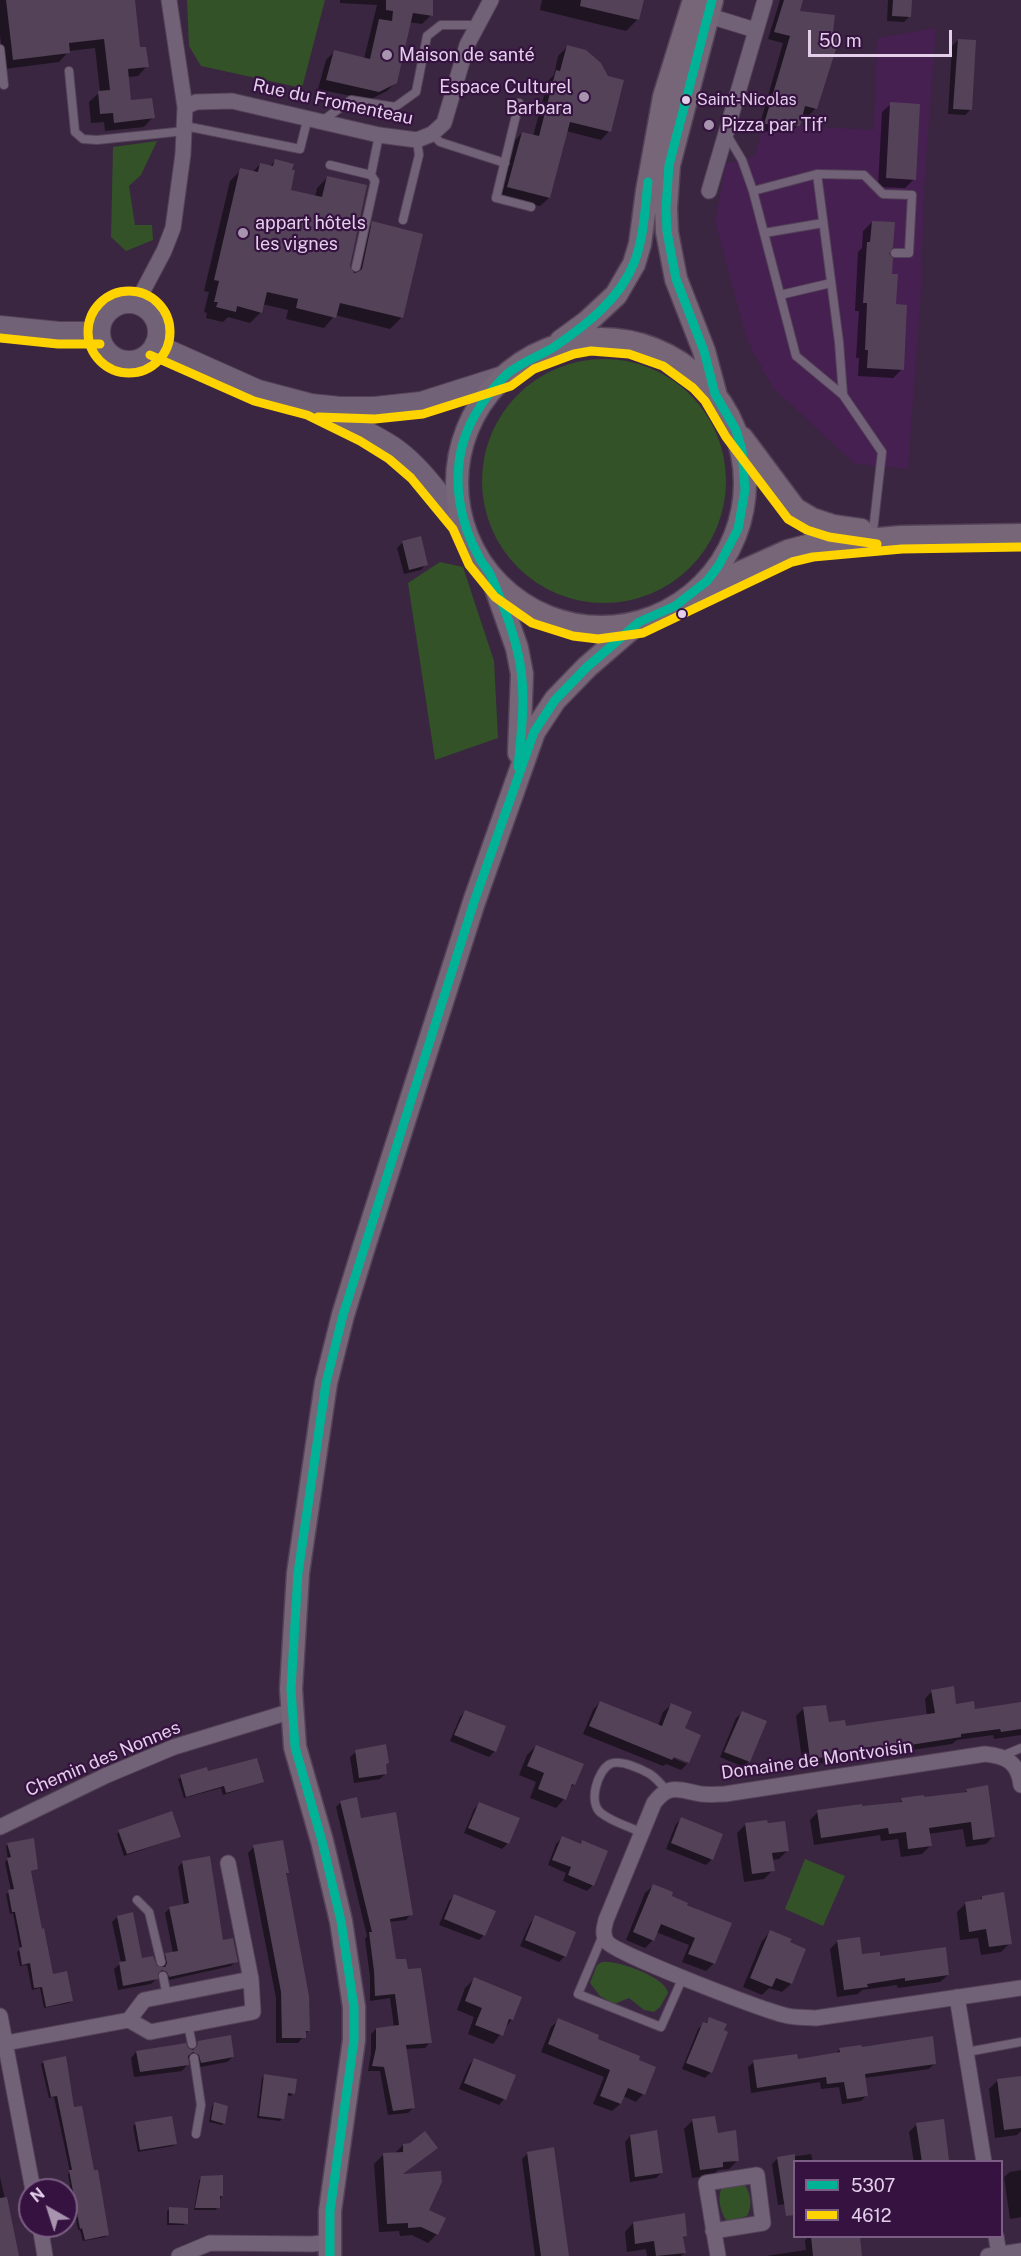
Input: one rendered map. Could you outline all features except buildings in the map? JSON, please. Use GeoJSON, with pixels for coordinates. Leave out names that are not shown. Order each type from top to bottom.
{"type":"FeatureCollection","features":[{"type":"Feature","properties":{"kind":"main road"},"geometry":{"type":"LineString","coordinates":[[552,348],[587,322],[616,295],[634,264],[640,244],[664,97],[701,6]]}},
{"type":"Feature","properties":{"kind":"main road"},"geometry":{"type":"LineString","coordinates":[[701,6],[669,165],[666,208],[667,232],[676,279],[704,351],[715,393],[736,430],[795,509],[812,519],[833,526],[901,537]]}},
{"type":"Feature","properties":{"kind":"main road"},"geometry":{"type":"LineString","coordinates":[[715,393],[686,366],[651,347],[631,342],[591,339],[552,348],[528,359],[506,375],[480,406],[463,443],[458,483],[463,523],[474,550],[490,574],[520,602],[558,620],[598,627],[639,622],[658,615],[692,595],[800,548],[832,542],[901,537],[1021,535]]}},
{"type":"Feature","properties":{"kind":"main road"},"geometry":{"type":"LineString","coordinates":[[692,595],[719,565],[738,529],[744,500],[745,469],[736,430]]}},
{"type":"Feature","properties":{"kind":"main road"},"geometry":{"type":"LineString","coordinates":[[490,574],[517,648],[522,674],[522,724],[518,775]]}},
{"type":"Feature","properties":{"kind":"main road"},"geometry":{"type":"LineString","coordinates":[[330,2249],[330,2211],[354,2040],[354,2007],[341,1921],[322,1841],[295,1747],[291,1662],[298,1573],[319,1425],[333,1354],[363,1250],[474,902],[534,732],[555,700],[587,666],[639,622]]}},
{"type":"Feature","properties":{"kind":"street"},"geometry":{"type":"LineString","coordinates":[[136,304],[164,252],[173,228],[185,129],[185,107],[169,0]]}},
{"type":"Feature","properties":{"kind":"street","name":"Rue du Fromenteau"},"geometry":{"type":"LineString","coordinates":[[185,107],[196,102],[232,100],[379,135],[424,137],[444,123],[467,45],[491,0]]}},
{"type":"Feature","properties":{"kind":"street"},"geometry":{"type":"LineString","coordinates":[[709,191],[765,0]]}},
{"type":"Feature","properties":{"kind":"street"},"geometry":{"type":"LineString","coordinates":[[701,6],[755,30]]}},
{"type":"Feature","properties":{"kind":"street"},"geometry":{"type":"LineString","coordinates":[[136,304],[152,315],[158,334],[155,344],[142,358],[123,361],[114,357],[101,342],[101,324],[111,309],[119,305],[136,304]]}},
{"type":"Feature","properties":{"kind":"street"},"geometry":{"type":"LineString","coordinates":[[0,326],[59,332],[100,332]]}},
{"type":"Feature","properties":{"kind":"street"},"geometry":{"type":"LineString","coordinates":[[155,344],[258,390],[311,404],[366,430],[396,449],[420,470],[463,523]]}},
{"type":"Feature","properties":{"kind":"street"},"geometry":{"type":"LineString","coordinates":[[311,404],[375,408],[421,402],[506,375]]}},
{"type":"Feature","properties":{"kind":"street","name":"Chemin des Nonnes"},"geometry":{"type":"LineString","coordinates":[[0,1827],[105,1776],[174,1747],[292,1712]]}},
{"type":"Feature","properties":{"kind":"street","name":"Domaine de Montvoisin"},"geometry":{"type":"LineString","coordinates":[[667,1791],[676,1789],[704,1794],[725,1794],[985,1754],[1002,1756]]}},
{"type":"Feature","properties":{"kind":"street"},"geometry":{"type":"LineString","coordinates":[[1002,1756],[1014,1764],[1021,1785]]}},
{"type":"Feature","properties":{"kind":"street"},"geometry":{"type":"LineString","coordinates":[[667,1791],[654,1803],[606,1920],[603,1933],[608,1944],[622,1952],[790,2017],[816,2018],[1021,1988]]}},
{"type":"Feature","properties":{"kind":"street"},"geometry":{"type":"LineString","coordinates":[[6,2043],[129,2020],[150,2032],[253,2012],[251,1979],[228,1863]]}},
{"type":"Feature","properties":{"kind":"street"},"geometry":{"type":"LineString","coordinates":[[129,2020],[144,2000],[251,1979]]}},
{"type":"Feature","properties":{"kind":"street"},"geometry":{"type":"LineString","coordinates":[[957,1997],[984,2160]]}},
{"type":"Feature","properties":{"kind":"street"},"geometry":{"type":"LineString","coordinates":[[0,2016],[31,2178]]}},
{"type":"Feature","properties":{"kind":"street"},"geometry":{"type":"LineString","coordinates":[[713,2231],[763,2223],[757,2175],[706,2183],[713,2231],[718,2256]]}},
{"type":"Feature","properties":{"kind":"street"},"geometry":{"type":"LineString","coordinates":[[42,2238],[45,2256]]}},
{"type":"Feature","properties":{"kind":"street"},"geometry":{"type":"LineString","coordinates":[[996,2238],[994,2255],[1021,2251]]}},
{"type":"Feature","properties":{"kind":"street"},"geometry":{"type":"LineString","coordinates":[[179,2256],[210,2243],[312,2244],[330,2249]]}},
{"type":"Feature","properties":{"kind":"lane"},"geometry":{"type":"LineString","coordinates":[[69,71],[75,132],[83,139],[97,140],[185,129],[300,149],[315,119],[351,100],[395,107],[416,92],[427,36],[441,25],[477,26]]}},
{"type":"Feature","properties":{"kind":"lane"},"geometry":{"type":"LineString","coordinates":[[0,49],[4,85]]}},
{"type":"Feature","properties":{"kind":"lane"},"geometry":{"type":"LineString","coordinates":[[519,103],[496,198],[531,207]]}},
{"type":"Feature","properties":{"kind":"lane"},"geometry":{"type":"LineString","coordinates":[[725,132],[742,160],[753,191],[796,356],[843,395],[882,452],[873,531]]}},
{"type":"Feature","properties":{"kind":"lane"},"geometry":{"type":"LineString","coordinates":[[356,267],[375,181],[371,174],[379,135]]}},
{"type":"Feature","properties":{"kind":"lane"},"geometry":{"type":"LineString","coordinates":[[403,220],[424,137],[505,163]]}},
{"type":"Feature","properties":{"kind":"lane"},"geometry":{"type":"LineString","coordinates":[[330,165],[371,174]]}},
{"type":"Feature","properties":{"kind":"lane"},"geometry":{"type":"LineString","coordinates":[[753,191],[817,174],[864,175],[883,194],[912,195],[909,253],[895,253]]}},
{"type":"Feature","properties":{"kind":"lane"},"geometry":{"type":"LineString","coordinates":[[817,174],[843,395]]}},
{"type":"Feature","properties":{"kind":"lane"},"geometry":{"type":"LineString","coordinates":[[765,234],[824,223]]}},
{"type":"Feature","properties":{"kind":"lane"},"geometry":{"type":"LineString","coordinates":[[780,295],[831,283]]}},
{"type":"Feature","properties":{"kind":"lane"},"geometry":{"type":"LineString","coordinates":[[1002,1756],[1021,1748]]}},
{"type":"Feature","properties":{"kind":"lane"},"geometry":{"type":"LineString","coordinates":[[643,1833],[601,1813],[595,1806],[593,1798],[603,1770],[611,1764],[620,1763],[651,1775],[667,1791]]}},
{"type":"Feature","properties":{"kind":"lane"},"geometry":{"type":"LineString","coordinates":[[137,1900],[149,1912],[161,1962]]}},
{"type":"Feature","properties":{"kind":"lane"},"geometry":{"type":"LineString","coordinates":[[603,1933],[578,1994],[661,2027],[683,1977]]}},
{"type":"Feature","properties":{"kind":"lane"},"geometry":{"type":"LineString","coordinates":[[163,1976],[167,1996]]}},
{"type":"Feature","properties":{"kind":"lane"},"geometry":{"type":"LineString","coordinates":[[188,2025],[192,2044]]}},
{"type":"Feature","properties":{"kind":"lane"},"geometry":{"type":"LineString","coordinates":[[967,2052],[1021,2042]]}},
{"type":"Feature","properties":{"kind":"lane"},"geometry":{"type":"LineString","coordinates":[[194,2058],[201,2105],[196,2134]]}},
{"type":"Feature","properties":{"kind":"shaded area"},"geometry":{"type":"Polygon","coordinates":[[[936,28],[924,188],[921,292],[908,469],[855,464],[772,387],[747,340],[715,222],[726,164],[754,157],[764,124],[874,130],[877,38],[936,28]]]}},
{"type":"Feature","properties":{"kind":"green space"},"geometry":{"type":"Polygon","coordinates":[[[187,0],[325,0],[302,88],[201,66],[189,46],[187,0]]]}},
{"type":"Feature","properties":{"kind":"green space"},"geometry":{"type":"Polygon","coordinates":[[[157,141],[141,175],[129,186],[135,225],[152,225],[153,240],[126,251],[111,237],[113,147],[157,141]]]}},
{"type":"Feature","properties":{"kind":"green space"},"geometry":{"type":"Polygon","coordinates":[[[592,359],[616,359],[640,364],[662,373],[691,394],[706,413],[717,434],[724,457],[726,481],[724,505],[717,528],[706,549],[691,568],[662,589],[640,598],[616,603],[592,603],[568,598],[546,589],[526,576],[509,559],[496,539],[487,517],[482,493],[482,469],[487,445],[496,423],[509,403],[526,386],[546,373],[568,364],[592,359]]]}},
{"type":"Feature","properties":{"kind":"green space"},"geometry":{"type":"Polygon","coordinates":[[[440,562],[463,567],[494,661],[498,738],[435,760],[408,583],[440,562]]]}},
{"type":"Feature","properties":{"kind":"green space"},"geometry":{"type":"Polygon","coordinates":[[[805,1859],[845,1876],[823,1926],[785,1909],[805,1859]]]}},
{"type":"Feature","properties":{"kind":"green space"},"geometry":{"type":"Polygon","coordinates":[[[602,1962],[629,1967],[659,1981],[668,1993],[660,2007],[654,2012],[644,2010],[629,1998],[614,2004],[600,1996],[590,1983],[597,1965],[602,1962]]]}},
{"type":"Feature","properties":{"kind":"green space"},"geometry":{"type":"Polygon","coordinates":[[[743,2182],[750,2199],[749,2212],[747,2216],[731,2221],[726,2220],[720,2204],[722,2187],[743,2182]]]}},
{"type":"Feature","properties":{"kind":"transit line","name":"5307"},"geometry":{"type":"LineString","coordinates":[[330,2256],[330,2211],[354,2040],[354,2007],[341,1921],[322,1841],[295,1747],[291,1689],[298,1573],[326,1383],[343,1315],[474,902],[534,732],[555,700],[587,667],[639,622],[675,606],[707,581],[719,565],[738,529],[745,490],[742,450],[736,430],[715,394],[704,351],[676,279],[667,232],[669,165],[712,0]]}},
{"type":"Feature","properties":{"kind":"transit line","name":"5307"},"geometry":{"type":"LineString","coordinates":[[518,767],[523,708],[520,663],[515,640],[502,603],[490,573],[472,544],[463,516],[458,487],[463,443],[475,415],[507,374],[554,347],[578,330],[600,311],[620,288],[634,263],[640,243],[648,182]]}},
{"type":"Feature","properties":{"kind":"transit line","name":"4612"},"geometry":{"type":"LineString","coordinates":[[129,291],[145,294],[158,303],[167,316],[170,332],[167,348],[158,361],[145,370],[129,373],[113,370],[100,361],[91,348],[88,332],[91,316],[100,303],[113,294],[129,291]]}},
{"type":"Feature","properties":{"kind":"transit line","name":"4612"},"geometry":{"type":"LineString","coordinates":[[0,338],[58,344],[100,344]]}},
{"type":"Feature","properties":{"kind":"transit line","name":"4612"},"geometry":{"type":"LineString","coordinates":[[318,417],[375,419],[423,414],[511,386],[534,369],[574,354],[591,351],[629,354],[663,366],[693,388],[705,401],[726,437],[788,519],[807,530],[829,537],[877,544]]}},
{"type":"Feature","properties":{"kind":"transit line","name":"4612"},"geometry":{"type":"LineString","coordinates":[[150,355],[254,401],[307,415],[360,441],[389,459],[411,478],[453,529],[469,565],[495,597],[532,623],[573,636],[598,639],[643,633],[792,562],[813,557],[902,549],[1021,547]]}},
{"type":"Feature","properties":{"kind":"place","name":"Maison de santé"},"geometry":{"type":"Point","coordinates":[387,55]}},
{"type":"Feature","properties":{"kind":"place","name":"Espace Culturel Barbara"},"geometry":{"type":"Point","coordinates":[584,97]}},
{"type":"Feature","properties":{"kind":"place","name":"Saint-Nicolas"},"geometry":{"type":"Point","coordinates":[686,100]}},
{"type":"Feature","properties":{"kind":"place","name":"Pizza par Tif'"},"geometry":{"type":"Point","coordinates":[709,125]}},
{"type":"Feature","properties":{"kind":"place","name":"appart hôtels les vignes"},"geometry":{"type":"Point","coordinates":[243,233]}}]}
